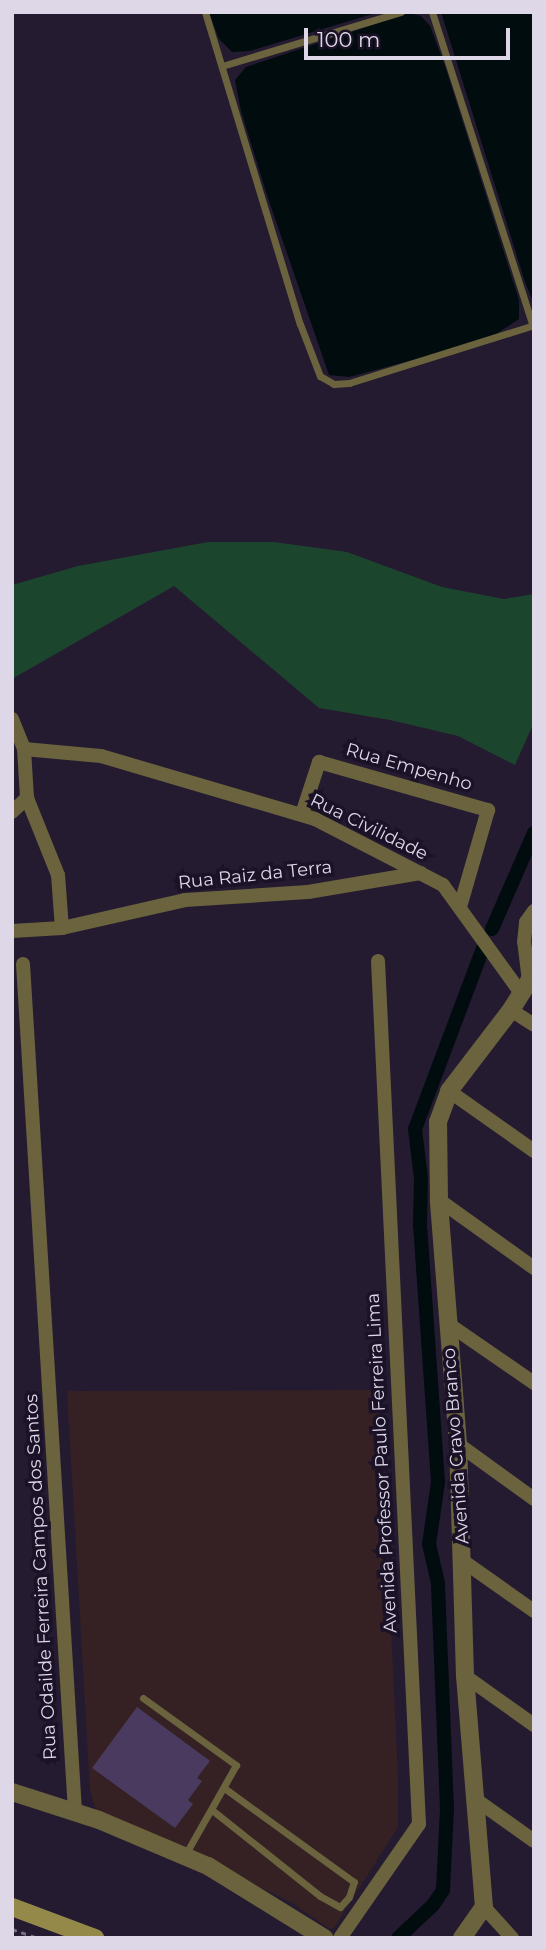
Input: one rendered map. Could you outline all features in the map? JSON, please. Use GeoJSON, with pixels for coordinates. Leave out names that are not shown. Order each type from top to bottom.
{"type":"FeatureCollection","features":[{"type":"Feature","properties":{"kind":"main road"},"geometry":{"type":"LineString","coordinates":[[12,1906],[96,1938]]}},
{"type":"Feature","properties":{"kind":"street"},"geometry":{"type":"LineString","coordinates":[[13,719],[24,749],[27,798],[58,875],[62,928]]}},
{"type":"Feature","properties":{"kind":"street","name":"Rua Civilidade"},"geometry":{"type":"LineString","coordinates":[[24,749],[100,756],[302,814],[443,885],[528,985]]}},
{"type":"Feature","properties":{"kind":"street","name":"Rua Empenho"},"geometry":{"type":"LineString","coordinates":[[302,814],[319,762],[488,810],[460,907]]}},
{"type":"Feature","properties":{"kind":"street"},"geometry":{"type":"LineString","coordinates":[[12,812],[27,798]]}},
{"type":"Feature","properties":{"kind":"street","name":"Rua Raiz da Terra"},"geometry":{"type":"LineString","coordinates":[[12,931],[62,928],[185,900],[307,892],[420,873]]}},
{"type":"Feature","properties":{"kind":"street"},"geometry":{"type":"LineString","coordinates":[[528,985],[524,943],[526,922],[534,911]]}},
{"type":"Feature","properties":{"kind":"street","name":"Avenida Professor Paulo Ferreira Lima"},"geometry":{"type":"LineString","coordinates":[[340,1938],[419,1824],[378,961]]}},
{"type":"Feature","properties":{"kind":"street","name":"Rua Odailde Ferreira Campos dos Santos"},"geometry":{"type":"LineString","coordinates":[[23,964],[75,1811]]}},
{"type":"Feature","properties":{"kind":"street","name":"Avenida Cravo Branco"},"geometry":{"type":"LineString","coordinates":[[484,1907],[466,1676],[458,1444],[439,1200],[438,1122],[449,1091],[528,985]]}},
{"type":"Feature","properties":{"kind":"street"},"geometry":{"type":"LineString","coordinates":[[511,1010],[534,1025]]}},
{"type":"Feature","properties":{"kind":"street"},"geometry":{"type":"LineString","coordinates":[[449,1091],[534,1151]]}},
{"type":"Feature","properties":{"kind":"street"},"geometry":{"type":"LineString","coordinates":[[439,1200],[534,1268]]}},
{"type":"Feature","properties":{"kind":"street"},"geometry":{"type":"LineString","coordinates":[[447,1323],[534,1383]]}},
{"type":"Feature","properties":{"kind":"street"},"geometry":{"type":"LineString","coordinates":[[458,1444],[534,1499]]}},
{"type":"Feature","properties":{"kind":"street"},"geometry":{"type":"LineString","coordinates":[[463,1560],[534,1611]]}},
{"type":"Feature","properties":{"kind":"street"},"geometry":{"type":"LineString","coordinates":[[466,1676],[534,1725]]}},
{"type":"Feature","properties":{"kind":"street"},"geometry":{"type":"LineString","coordinates":[[12,1792],[75,1811],[185,1855],[243,1885],[324,1938]]}},
{"type":"Feature","properties":{"kind":"street"},"geometry":{"type":"LineString","coordinates":[[475,1799],[534,1841]]}},
{"type":"Feature","properties":{"kind":"street"},"geometry":{"type":"LineString","coordinates":[[462,1938],[484,1907],[512,1938]]}},
{"type":"Feature","properties":{"kind":"lane"},"geometry":{"type":"LineString","coordinates":[[205,12],[300,324],[320,376],[334,384],[349,383],[533,325],[432,12]]}},
{"type":"Feature","properties":{"kind":"lane"},"geometry":{"type":"LineString","coordinates":[[222,66],[401,12]]}},
{"type":"Feature","properties":{"kind":"lane"},"geometry":{"type":"LineString","coordinates":[[143,1698],[236,1765],[185,1855]]}},
{"type":"Feature","properties":{"kind":"lane"},"geometry":{"type":"LineString","coordinates":[[212,1810],[320,1896],[340,1907],[349,1897],[354,1882],[224,1788]]}},
{"type":"Feature","properties":{"kind":"path"},"geometry":{"type":"LineString","coordinates":[[12,1929],[38,1938]]}},
{"type":"Feature","properties":{"kind":"shaded area"},"geometry":{"type":"Polygon","coordinates":[[[209,12],[379,12],[250,51],[232,52],[219,39],[209,12]]]}},
{"type":"Feature","properties":{"kind":"shaded area"},"geometry":{"type":"Polygon","coordinates":[[[441,12],[534,12],[534,304],[525,282],[441,12]]]}},
{"type":"Feature","properties":{"kind":"shaded area"},"geometry":{"type":"Polygon","coordinates":[[[409,13],[421,16],[430,26],[445,66],[519,300],[519,319],[493,336],[468,345],[349,377],[329,375],[267,195],[241,111],[235,80],[246,67],[409,13]]]}},
{"type":"Feature","properties":{"kind":"shaded area"},"geometry":{"type":"Polygon","coordinates":[[[380,1390],[398,1827],[334,1928],[330,1929],[292,1903],[161,1838],[96,1812],[90,1790],[67,1391],[380,1390]]]}},
{"type":"Feature","properties":{"kind":"green space"},"geometry":{"type":"Polygon","coordinates":[[[208,542],[274,542],[347,552],[442,587],[504,599],[534,594],[534,722],[515,765],[458,736],[390,720],[319,708],[174,586],[12,679],[12,585],[78,566],[208,542]]]}},
{"type":"Feature","properties":{"kind":"building"},"geometry":{"type":"Polygon","coordinates":[[[137,1707],[210,1761],[197,1778],[202,1781],[188,1800],[193,1804],[175,1828],[92,1768],[137,1707]]]}},
{"type":"Feature","properties":{"kind":"waterway"},"geometry":{"type":"LineString","coordinates":[[492,929],[534,833]]}},
{"type":"Feature","properties":{"kind":"waterway"},"geometry":{"type":"LineString","coordinates":[[398,1938],[433,1905],[443,1890],[447,1809],[438,1583],[429,1544],[438,1482],[420,1224],[421,1178],[415,1129],[483,948]]}}]}
